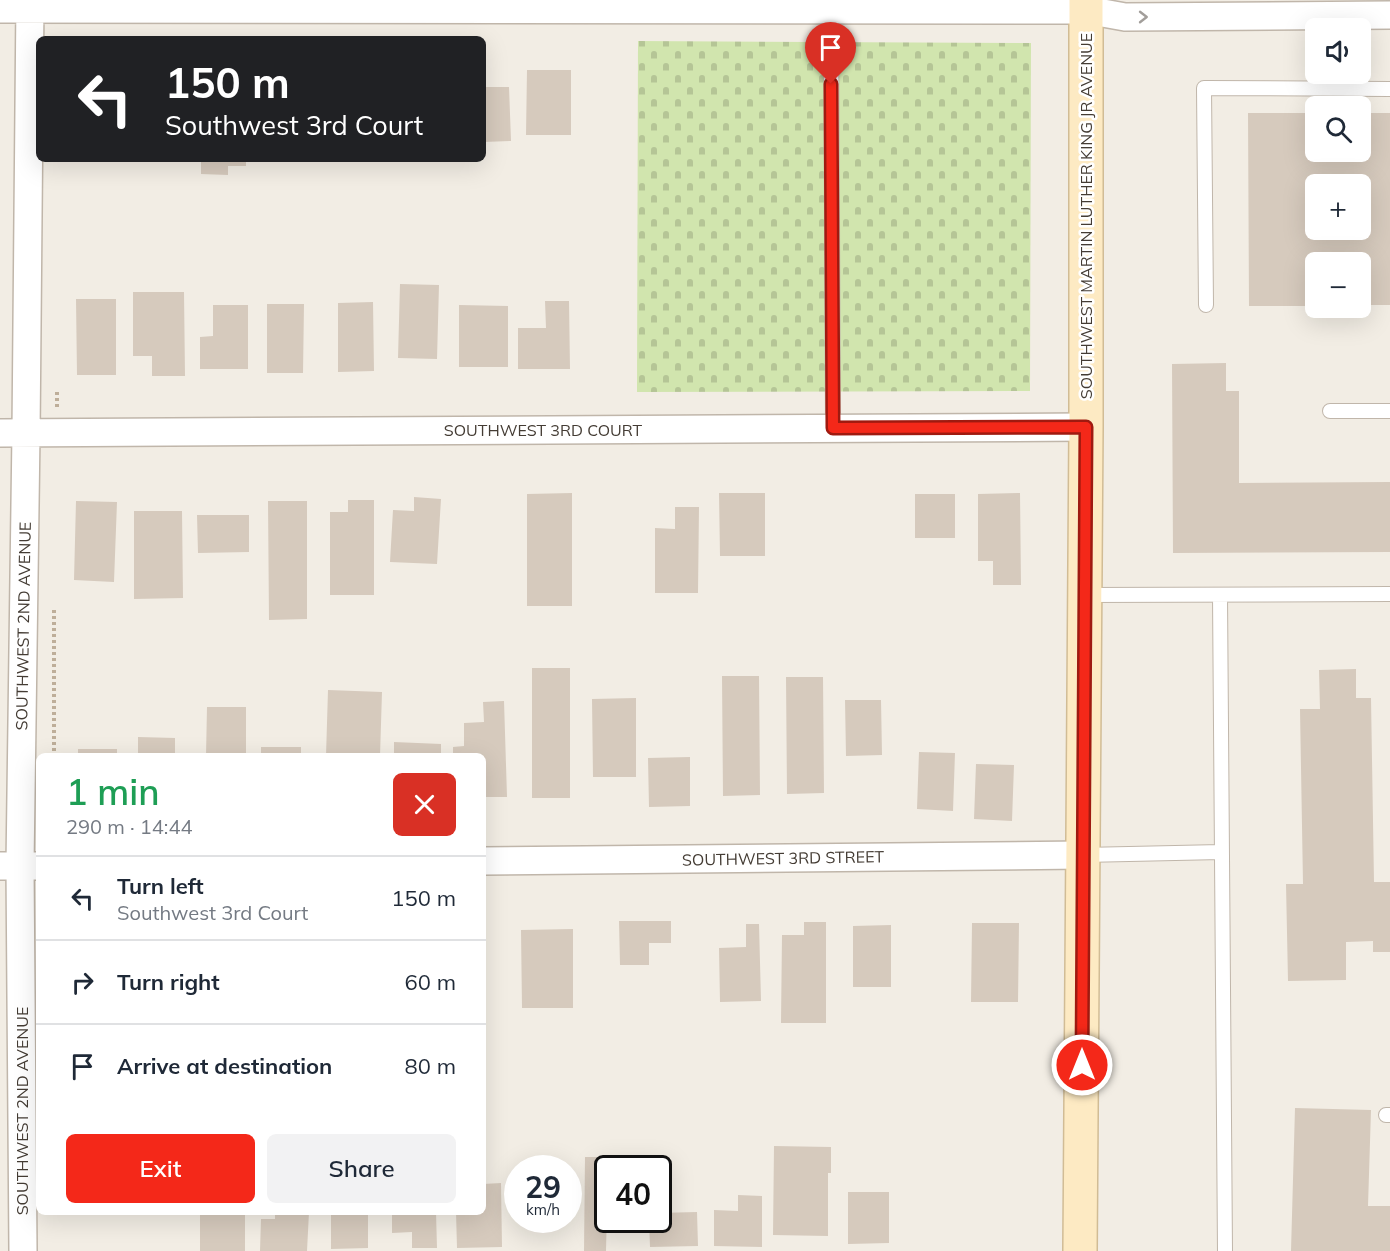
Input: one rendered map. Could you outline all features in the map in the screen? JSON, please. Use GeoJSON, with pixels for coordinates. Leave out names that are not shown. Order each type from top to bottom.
{"type":"FeatureCollection","features":[{"type":"Feature","properties":{"kind":"street"},"geometry":{"type":"LineString","coordinates":[[0,9],[30,4],[556,5],[831,9],[1091,3],[1125,17],[1390,15]]}},
{"type":"Feature","properties":{"kind":"street","name":"SOUTHWEST MARTIN LUTHER KING JR AVENUE"},"geometry":{"type":"LineString","coordinates":[[1080,1251],[1091,3]]}},
{"type":"Feature","properties":{"kind":"street","name":"SOUTHWEST 2ND AVENUE"},"geometry":{"type":"LineString","coordinates":[[23,1251],[13,433],[30,4]]}},
{"type":"Feature","properties":{"kind":"street","name":"SOUTHWEST 3RD COURT"},"geometry":{"type":"LineString","coordinates":[[13,433],[1086,427]]}},
{"type":"Feature","properties":{"kind":"street","name":"SOUTHWEST 3RD STREET"},"geometry":{"type":"LineString","coordinates":[[486,861],[1083,855]]}},
{"type":"Feature","properties":{"kind":"lane"},"geometry":{"type":"LineString","coordinates":[[831,9],[833,428]]}},
{"type":"Feature","properties":{"kind":"lane"},"geometry":{"type":"LineString","coordinates":[[1206,305],[1204,88],[1390,89]]}},
{"type":"Feature","properties":{"kind":"lane"},"geometry":{"type":"LineString","coordinates":[[1330,411],[1390,411]]}},
{"type":"Feature","properties":{"kind":"lane"},"geometry":{"type":"LineString","coordinates":[[1084,595],[1390,594]]}},
{"type":"Feature","properties":{"kind":"lane"},"geometry":{"type":"LineString","coordinates":[[1220,595],[1225,1251]]}},
{"type":"Feature","properties":{"kind":"lane"},"geometry":{"type":"LineString","coordinates":[[1083,855],[1221,852]]}},
{"type":"Feature","properties":{"kind":"green space"},"geometry":{"type":"Polygon","coordinates":[[[638,41],[1031,43],[1030,391],[637,392],[638,41]]]}},
{"type":"Feature","properties":{"kind":"building"},"geometry":{"type":"Polygon","coordinates":[[[527,70],[571,70],[571,135],[526,135],[527,70]]]}},
{"type":"Feature","properties":{"kind":"building"},"geometry":{"type":"Polygon","coordinates":[[[486,87],[509,87],[511,141],[486,142],[486,87]]]}},
{"type":"Feature","properties":{"kind":"building"},"geometry":{"type":"Polygon","coordinates":[[[1248,113],[1305,113],[1305,162],[1371,162],[1371,113],[1390,113],[1390,305],[1371,305],[1371,252],[1305,252],[1305,306],[1249,306],[1248,113]]]}},
{"type":"Feature","properties":{"kind":"building"},"geometry":{"type":"Polygon","coordinates":[[[201,162],[246,162],[246,166],[228,166],[228,175],[201,174],[201,162]]]}},
{"type":"Feature","properties":{"kind":"building"},"geometry":{"type":"Polygon","coordinates":[[[400,284],[439,285],[437,359],[398,358],[400,284]]]}},
{"type":"Feature","properties":{"kind":"building"},"geometry":{"type":"Polygon","coordinates":[[[133,292],[184,292],[185,376],[152,376],[152,356],[133,356],[133,292]]]}},
{"type":"Feature","properties":{"kind":"building"},"geometry":{"type":"Polygon","coordinates":[[[76,299],[116,299],[116,375],[77,375],[76,299]]]}},
{"type":"Feature","properties":{"kind":"building"},"geometry":{"type":"Polygon","coordinates":[[[545,301],[569,301],[570,369],[518,369],[518,328],[546,328],[545,301]]]}},
{"type":"Feature","properties":{"kind":"building"},"geometry":{"type":"Polygon","coordinates":[[[373,302],[374,371],[338,372],[338,303],[373,302]]]}},
{"type":"Feature","properties":{"kind":"building"},"geometry":{"type":"Polygon","coordinates":[[[267,304],[304,304],[303,373],[267,373],[267,304]]]}},
{"type":"Feature","properties":{"kind":"building"},"geometry":{"type":"Polygon","coordinates":[[[213,305],[248,305],[248,369],[200,369],[200,337],[213,336],[213,305]]]}},
{"type":"Feature","properties":{"kind":"building"},"geometry":{"type":"Polygon","coordinates":[[[459,305],[508,306],[508,367],[459,367],[459,305]]]}},
{"type":"Feature","properties":{"kind":"building"},"geometry":{"type":"Polygon","coordinates":[[[1226,363],[1226,391],[1239,391],[1239,483],[1390,482],[1390,552],[1173,553],[1172,364],[1226,363]]]}},
{"type":"Feature","properties":{"kind":"building"},"geometry":{"type":"Polygon","coordinates":[[[572,493],[572,606],[527,606],[527,494],[572,493]]]}},
{"type":"Feature","properties":{"kind":"building"},"geometry":{"type":"Polygon","coordinates":[[[719,493],[765,493],[765,556],[720,556],[719,493]]]}},
{"type":"Feature","properties":{"kind":"building"},"geometry":{"type":"Polygon","coordinates":[[[1020,493],[1021,585],[993,585],[993,561],[978,561],[978,494],[1020,493]]]}},
{"type":"Feature","properties":{"kind":"building"},"geometry":{"type":"Polygon","coordinates":[[[915,494],[955,494],[955,538],[915,538],[915,494]]]}},
{"type":"Feature","properties":{"kind":"building"},"geometry":{"type":"Polygon","coordinates":[[[414,497],[441,499],[437,564],[390,562],[393,510],[414,511],[414,497]]]}},
{"type":"Feature","properties":{"kind":"building"},"geometry":{"type":"Polygon","coordinates":[[[348,500],[374,500],[374,595],[330,595],[330,512],[348,512],[348,500]]]}},
{"type":"Feature","properties":{"kind":"building"},"geometry":{"type":"Polygon","coordinates":[[[76,501],[117,502],[114,582],[74,580],[76,501]]]}},
{"type":"Feature","properties":{"kind":"building"},"geometry":{"type":"Polygon","coordinates":[[[268,501],[307,501],[307,619],[269,620],[268,501]]]}},
{"type":"Feature","properties":{"kind":"building"},"geometry":{"type":"Polygon","coordinates":[[[675,507],[699,507],[698,593],[655,593],[655,528],[675,529],[675,507]]]}},
{"type":"Feature","properties":{"kind":"building"},"geometry":{"type":"Polygon","coordinates":[[[134,511],[182,511],[183,598],[134,599],[134,511]]]}},
{"type":"Feature","properties":{"kind":"building"},"geometry":{"type":"Polygon","coordinates":[[[197,515],[249,515],[249,552],[198,553],[197,515]]]}},
{"type":"Feature","properties":{"kind":"building"},"geometry":{"type":"Polygon","coordinates":[[[532,668],[570,668],[570,798],[532,798],[532,668]]]}},
{"type":"Feature","properties":{"kind":"building"},"geometry":{"type":"Polygon","coordinates":[[[1356,669],[1356,698],[1371,698],[1374,882],[1390,882],[1390,952],[1373,952],[1373,941],[1346,942],[1346,980],[1288,981],[1286,884],[1303,884],[1300,709],[1320,709],[1319,670],[1356,669]]]}},
{"type":"Feature","properties":{"kind":"building"},"geometry":{"type":"Polygon","coordinates":[[[722,676],[759,676],[760,795],[723,796],[722,676]]]}},
{"type":"Feature","properties":{"kind":"building"},"geometry":{"type":"Polygon","coordinates":[[[786,677],[823,677],[824,793],[787,794],[786,677]]]}},
{"type":"Feature","properties":{"kind":"building"},"geometry":{"type":"Polygon","coordinates":[[[328,690],[382,692],[380,753],[326,753],[328,690]]]}},
{"type":"Feature","properties":{"kind":"building"},"geometry":{"type":"Polygon","coordinates":[[[636,698],[636,777],[593,777],[592,699],[636,698]]]}},
{"type":"Feature","properties":{"kind":"building"},"geometry":{"type":"Polygon","coordinates":[[[845,700],[881,700],[882,755],[846,756],[845,700]]]}},
{"type":"Feature","properties":{"kind":"building"},"geometry":{"type":"Polygon","coordinates":[[[504,701],[507,797],[486,797],[486,753],[453,753],[453,747],[464,746],[464,723],[484,722],[483,702],[504,701]]]}},
{"type":"Feature","properties":{"kind":"building"},"geometry":{"type":"Polygon","coordinates":[[[207,707],[246,707],[246,753],[206,753],[207,707]]]}},
{"type":"Feature","properties":{"kind":"building"},"geometry":{"type":"Polygon","coordinates":[[[138,737],[175,738],[175,753],[138,753],[138,737]]]}},
{"type":"Feature","properties":{"kind":"building"},"geometry":{"type":"Polygon","coordinates":[[[394,742],[441,744],[441,753],[394,753],[394,742]]]}},
{"type":"Feature","properties":{"kind":"building"},"geometry":{"type":"Polygon","coordinates":[[[261,747],[301,747],[301,753],[261,753],[261,747]]]}},
{"type":"Feature","properties":{"kind":"building"},"geometry":{"type":"Polygon","coordinates":[[[78,749],[117,749],[117,753],[78,753],[78,749]]]}},
{"type":"Feature","properties":{"kind":"building"},"geometry":{"type":"Polygon","coordinates":[[[919,752],[955,753],[953,811],[917,809],[919,752]]]}},
{"type":"Feature","properties":{"kind":"building"},"geometry":{"type":"Polygon","coordinates":[[[690,757],[690,806],[649,807],[648,758],[690,757]]]}},
{"type":"Feature","properties":{"kind":"building"},"geometry":{"type":"Polygon","coordinates":[[[976,764],[1014,765],[1012,821],[974,819],[976,764]]]}},
{"type":"Feature","properties":{"kind":"building"},"geometry":{"type":"Polygon","coordinates":[[[619,921],[671,921],[671,943],[649,943],[649,965],[620,965],[619,921]]]}},
{"type":"Feature","properties":{"kind":"building"},"geometry":{"type":"Polygon","coordinates":[[[804,922],[826,922],[826,1023],[781,1023],[782,935],[804,935],[804,922]]]}},
{"type":"Feature","properties":{"kind":"building"},"geometry":{"type":"Polygon","coordinates":[[[972,923],[1019,923],[1018,1002],[971,1002],[972,923]]]}},
{"type":"Feature","properties":{"kind":"building"},"geometry":{"type":"Polygon","coordinates":[[[746,924],[759,924],[761,1001],[720,1002],[719,948],[746,947],[746,924]]]}},
{"type":"Feature","properties":{"kind":"building"},"geometry":{"type":"Polygon","coordinates":[[[891,925],[891,987],[853,987],[853,926],[891,925]]]}},
{"type":"Feature","properties":{"kind":"building"},"geometry":{"type":"Polygon","coordinates":[[[573,929],[573,1008],[522,1008],[521,930],[573,929]]]}},
{"type":"Feature","properties":{"kind":"building"},"geometry":{"type":"Polygon","coordinates":[[[1295,1108],[1371,1110],[1368,1206],[1390,1206],[1390,1251],[1291,1251],[1295,1108]]]}},
{"type":"Feature","properties":{"kind":"building"},"geometry":{"type":"Polygon","coordinates":[[[774,1146],[831,1147],[831,1173],[828,1173],[828,1236],[773,1235],[774,1146]]]}},
{"type":"Feature","properties":{"kind":"building"},"geometry":{"type":"Polygon","coordinates":[[[585,1157],[594,1157],[594,1233],[606,1233],[606,1251],[584,1251],[585,1157]]]}},
{"type":"Feature","properties":{"kind":"building"},"geometry":{"type":"Polygon","coordinates":[[[501,1183],[502,1247],[457,1248],[456,1215],[486,1215],[486,1184],[501,1183]]]}},
{"type":"Feature","properties":{"kind":"building"},"geometry":{"type":"Polygon","coordinates":[[[848,1192],[889,1192],[889,1243],[848,1244],[848,1192]]]}},
{"type":"Feature","properties":{"kind":"building"},"geometry":{"type":"Polygon","coordinates":[[[738,1195],[762,1196],[762,1247],[714,1246],[714,1210],[738,1211],[738,1195]]]}},
{"type":"Feature","properties":{"kind":"building"},"geometry":{"type":"Polygon","coordinates":[[[697,1212],[698,1246],[650,1247],[649,1233],[672,1233],[672,1213],[697,1212]]]}},
{"type":"Feature","properties":{"kind":"building"},"geometry":{"type":"Polygon","coordinates":[[[200,1215],[245,1215],[245,1251],[200,1251],[200,1215]]]}},
{"type":"Feature","properties":{"kind":"building"},"geometry":{"type":"Polygon","coordinates":[[[275,1215],[309,1215],[307,1251],[260,1251],[261,1219],[275,1219],[275,1215]]]}},
{"type":"Feature","properties":{"kind":"building"},"geometry":{"type":"Polygon","coordinates":[[[331,1215],[368,1215],[368,1248],[331,1249],[331,1215]]]}},
{"type":"Feature","properties":{"kind":"building"},"geometry":{"type":"Polygon","coordinates":[[[392,1215],[436,1215],[437,1248],[412,1248],[412,1232],[392,1233],[392,1215]]]}},
{"type":"Feature","properties":{"kind":"route"},"geometry":{"type":"LineString","coordinates":[[831,84],[833,428],[1086,427],[1082,1065]]}}]}
